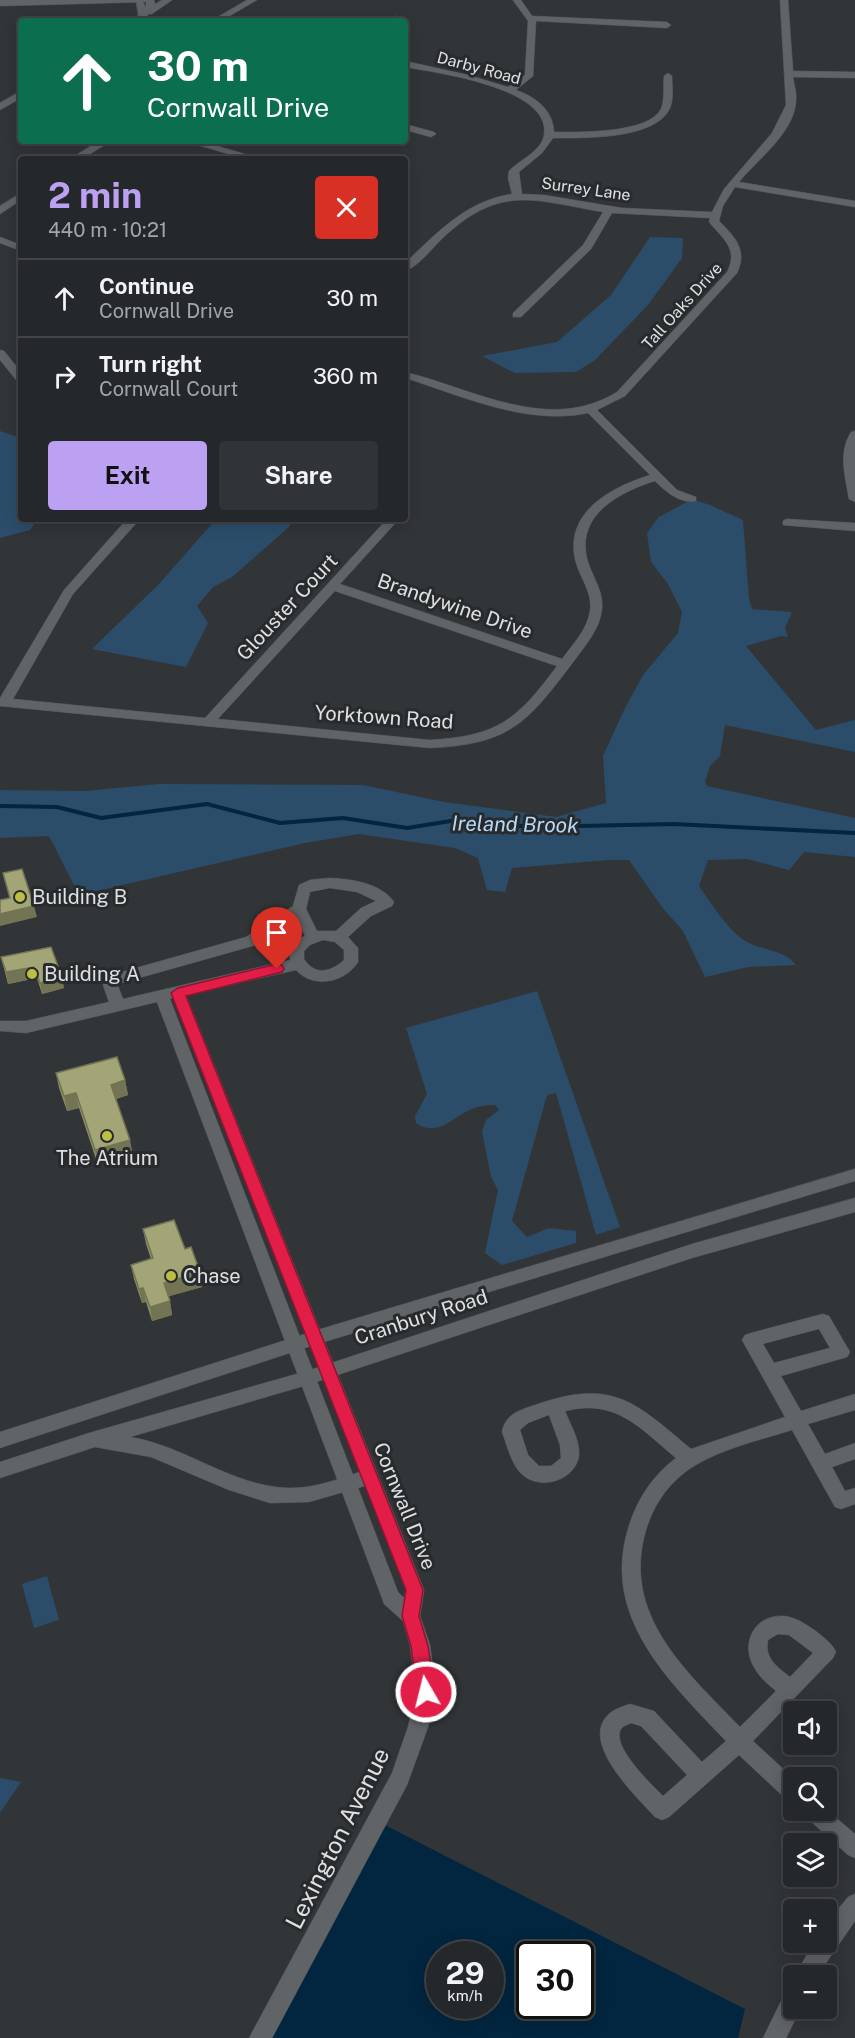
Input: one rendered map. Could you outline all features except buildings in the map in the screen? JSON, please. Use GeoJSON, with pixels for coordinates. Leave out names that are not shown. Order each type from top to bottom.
{"type":"FeatureCollection","features":[{"type":"Feature","properties":{"kind":"street"},"geometry":{"type":"LineString","coordinates":[[1,5],[145,0],[152,7],[142,16]]}},
{"type":"Feature","properties":{"kind":"street"},"geometry":{"type":"LineString","coordinates":[[142,16],[168,0]]}},
{"type":"Feature","properties":{"kind":"street"},"geometry":{"type":"LineString","coordinates":[[222,18],[253,0]]}},
{"type":"Feature","properties":{"kind":"street"},"geometry":{"type":"LineString","coordinates":[[511,89],[529,75],[532,32],[529,18],[517,0]]}},
{"type":"Feature","properties":{"kind":"street"},"geometry":{"type":"LineString","coordinates":[[715,215],[720,200],[787,116],[792,104],[783,18],[784,0]]}},
{"type":"Feature","properties":{"kind":"street"},"geometry":{"type":"LineString","coordinates":[[529,18],[668,25]]}},
{"type":"Feature","properties":{"kind":"street","name":"Darby Road"},"geometry":{"type":"LineString","coordinates":[[408,65],[511,89],[527,97],[544,111],[550,121],[550,135]]}},
{"type":"Feature","properties":{"kind":"street"},"geometry":{"type":"LineString","coordinates":[[789,74],[855,75]]}},
{"type":"Feature","properties":{"kind":"street"},"geometry":{"type":"LineString","coordinates":[[518,197],[513,178],[514,171],[544,146],[550,135],[603,134],[646,123],[656,118],[665,109],[668,76]]}},
{"type":"Feature","properties":{"kind":"street"},"geometry":{"type":"LineString","coordinates":[[0,107],[18,96]]}},
{"type":"Feature","properties":{"kind":"street"},"geometry":{"type":"LineString","coordinates":[[408,129],[431,134]]}},
{"type":"Feature","properties":{"kind":"street"},"geometry":{"type":"LineString","coordinates":[[80,156],[101,144]]}},
{"type":"Feature","properties":{"kind":"street"},"geometry":{"type":"LineString","coordinates":[[200,144],[246,156]]}},
{"type":"Feature","properties":{"kind":"street"},"geometry":{"type":"LineString","coordinates":[[734,184],[855,204]]}},
{"type":"Feature","properties":{"kind":"street","name":"Surrey Lane"},"geometry":{"type":"LineString","coordinates":[[408,265],[472,210],[495,200],[548,197],[609,210],[715,215]]}},
{"type":"Feature","properties":{"kind":"street"},"geometry":{"type":"LineString","coordinates":[[0,211],[18,198]]}},
{"type":"Feature","properties":{"kind":"street"},"geometry":{"type":"LineString","coordinates":[[517,315],[587,247],[609,210]]}},
{"type":"Feature","properties":{"kind":"street","name":"Tall Oaks Drive"},"geometry":{"type":"LineString","coordinates":[[408,376],[528,412],[564,413],[590,409],[621,394],[737,266],[738,251],[732,240],[714,222],[715,215]]}},
{"type":"Feature","properties":{"kind":"street"},"geometry":{"type":"LineString","coordinates":[[0,240],[18,247]]}},
{"type":"Feature","properties":{"kind":"street"},"geometry":{"type":"LineString","coordinates":[[0,353],[18,373]]}},
{"type":"Feature","properties":{"kind":"street"},"geometry":{"type":"LineString","coordinates":[[590,409],[656,477],[673,492],[692,499]]}},
{"type":"Feature","properties":{"kind":"street"},"geometry":{"type":"LineString","coordinates":[[855,434],[850,443],[849,453],[855,500]]}},
{"type":"Feature","properties":{"kind":"street","name":"Yorktown Road"},"geometry":{"type":"LineString","coordinates":[[3,702],[418,743],[466,741],[498,732],[524,716],[587,635],[596,607],[594,588],[580,551],[584,526],[593,511],[608,498],[627,487],[656,477]]}},
{"type":"Feature","properties":{"kind":"street"},"geometry":{"type":"LineString","coordinates":[[3,702],[68,592],[131,522]]}},
{"type":"Feature","properties":{"kind":"street","name":"Glouster Court"},"geometry":{"type":"LineString","coordinates":[[209,721],[390,522]]}},
{"type":"Feature","properties":{"kind":"street"},"geometry":{"type":"LineString","coordinates":[[787,524],[855,527]]}},
{"type":"Feature","properties":{"kind":"street","name":"Brandywine Drive"},"geometry":{"type":"LineString","coordinates":[[333,586],[565,664]]}},
{"type":"Feature","properties":{"kind":"street"},"geometry":{"type":"LineString","coordinates":[[313,937],[299,909],[304,889],[310,885],[358,887],[376,892],[387,902],[366,912],[339,938]]}},
{"type":"Feature","properties":{"kind":"street"},"geometry":{"type":"LineString","coordinates":[[118,1007],[110,985],[116,979],[251,941],[299,909]]}},
{"type":"Feature","properties":{"kind":"street"},"geometry":{"type":"LineString","coordinates":[[330,935],[339,938],[351,948],[353,955],[347,968],[339,973],[320,976],[303,970],[297,964],[296,951],[300,945],[313,937],[330,935]]}},
{"type":"Feature","properties":{"kind":"street"},"geometry":{"type":"LineString","coordinates":[[1,1026],[26,1027],[297,964]]}},
{"type":"Feature","properties":{"kind":"street"},"geometry":{"type":"LineString","coordinates":[[170,995],[294,1346],[391,1598],[411,1616]]}},
{"type":"Feature","properties":{"kind":"street","name":"Cornwall Drive"},"geometry":{"type":"LineString","coordinates":[[170,995],[314,1338],[415,1590],[411,1616]]}},
{"type":"Feature","properties":{"kind":"street","name":"Cranbury Road"},"geometry":{"type":"LineString","coordinates":[[0,1440],[314,1338],[855,1175]]}},
{"type":"Feature","properties":{"kind":"street","name":"Cranbury Road"},"geometry":{"type":"LineString","coordinates":[[0,1470],[307,1378],[692,1251],[855,1204]]}},
{"type":"Feature","properties":{"kind":"street"},"geometry":{"type":"LineString","coordinates":[[770,1372],[841,1352],[823,1321],[751,1340],[841,1501],[855,1496]]}},
{"type":"Feature","properties":{"kind":"street"},"geometry":{"type":"LineString","coordinates":[[554,1406],[588,1398],[613,1402],[629,1411],[689,1459]]}},
{"type":"Feature","properties":{"kind":"street"},"geometry":{"type":"LineString","coordinates":[[783,1783],[740,1742],[663,1659],[645,1630],[631,1584],[631,1553],[635,1531],[643,1511],[659,1486],[689,1459],[736,1440],[855,1402]]}},
{"type":"Feature","properties":{"kind":"street"},"geometry":{"type":"LineString","coordinates":[[89,1442],[133,1444],[152,1449],[256,1492],[289,1496],[315,1493],[369,1477]]}},
{"type":"Feature","properties":{"kind":"street"},"geometry":{"type":"LineString","coordinates":[[819,1464],[855,1451]]}},
{"type":"Feature","properties":{"kind":"street","name":"Lexington Avenue"},"geometry":{"type":"LineString","coordinates":[[260,2038],[400,1778],[418,1727],[426,1692],[420,1646],[411,1616]]}},
{"type":"Feature","properties":{"kind":"street"},"geometry":{"type":"LineString","coordinates":[[701,1776],[647,1718],[630,1713],[620,1716],[612,1723],[608,1732],[614,1753],[662,1810],[701,1776],[740,1742],[790,1690],[826,1652],[801,1630],[791,1625],[773,1625],[760,1635],[756,1651],[759,1663],[790,1690]]}},
{"type":"Feature","properties":{"kind":"street"},"geometry":{"type":"LineString","coordinates":[[825,1821],[855,1848]]}},
{"type":"Feature","properties":{"kind":"street"},"geometry":{"type":"LineString","coordinates":[[837,1928],[855,1904]]}},
{"type":"Feature","properties":{"kind":"street"},"geometry":{"type":"LineString","coordinates":[[774,2038],[784,2019]]}},
{"type":"Feature","properties":{"kind":"shaded area"},"geometry":{"type":"Polygon","coordinates":[[[650,237],[683,238],[682,258],[648,305],[595,360],[576,372],[515,373],[482,356],[557,342],[611,295],[650,237]]]}},
{"type":"Feature","properties":{"kind":"shaded area"},"geometry":{"type":"Polygon","coordinates":[[[0,431],[18,437],[18,522],[36,522],[30,530],[0,538],[0,431]]]}},
{"type":"Feature","properties":{"kind":"shaded area"},"geometry":{"type":"Polygon","coordinates":[[[692,499],[743,520],[749,599],[752,609],[792,612],[785,628],[788,637],[781,636],[746,646],[816,730],[855,720],[855,752],[725,725],[720,756],[710,766],[705,782],[707,786],[855,818],[855,857],[804,852],[789,870],[747,859],[708,860],[699,886],[728,925],[742,939],[786,956],[796,965],[748,967],[705,977],[683,931],[662,907],[629,860],[512,868],[505,892],[487,890],[478,858],[455,848],[359,834],[305,843],[79,895],[49,836],[0,838],[0,790],[85,791],[159,784],[363,785],[444,802],[556,817],[606,803],[603,756],[643,675],[678,633],[682,612],[668,584],[651,562],[647,533],[659,517],[692,499]]]}},
{"type":"Feature","properties":{"kind":"shaded area"},"geometry":{"type":"Polygon","coordinates":[[[213,522],[292,522],[232,577],[213,587],[197,606],[208,623],[186,667],[92,649],[160,583],[213,522]]]}},
{"type":"Feature","properties":{"kind":"shaded area"},"geometry":{"type":"Polygon","coordinates":[[[537,991],[620,1227],[596,1235],[556,1093],[547,1095],[512,1221],[527,1237],[549,1228],[576,1231],[576,1243],[502,1265],[485,1253],[498,1190],[491,1177],[482,1131],[486,1120],[499,1110],[495,1105],[477,1107],[438,1127],[424,1127],[416,1123],[415,1116],[427,1094],[406,1028],[537,991]]]}},
{"type":"Feature","properties":{"kind":"shaded area"},"geometry":{"type":"Polygon","coordinates":[[[47,1576],[59,1620],[34,1628],[22,1584],[47,1576]]]}},
{"type":"Feature","properties":{"kind":"shaded area"},"geometry":{"type":"Polygon","coordinates":[[[0,1778],[21,1782],[0,1813],[0,1778]]]}},
{"type":"Feature","properties":{"kind":"shaded area"},"geometry":{"type":"Polygon","coordinates":[[[377,1821],[745,2009],[738,2038],[260,2038],[377,1821]]]}},
{"type":"Feature","properties":{"kind":"waterway","name":"Ireland Brook"},"geometry":{"type":"LineString","coordinates":[[0,806],[57,807],[101,818],[207,804],[280,823],[343,818],[407,828],[457,820],[532,827],[674,824],[855,833]]}},
{"type":"Feature","properties":{"kind":"place","name":"Building B"},"geometry":{"type":"Point","coordinates":[20,897]}},
{"type":"Feature","properties":{"kind":"place","name":"Building A"},"geometry":{"type":"Point","coordinates":[32,974]}},
{"type":"Feature","properties":{"kind":"place","name":"The Atrium"},"geometry":{"type":"Point","coordinates":[107,1136]}},
{"type":"Feature","properties":{"kind":"place","name":"Chase"},"geometry":{"type":"Point","coordinates":[171,1276]}},
{"type":"Feature","properties":{"kind":"route"},"geometry":{"type":"LineString","coordinates":[[277,969],[178,993],[415,1590],[411,1616],[420,1646],[426,1692]]}}]}
